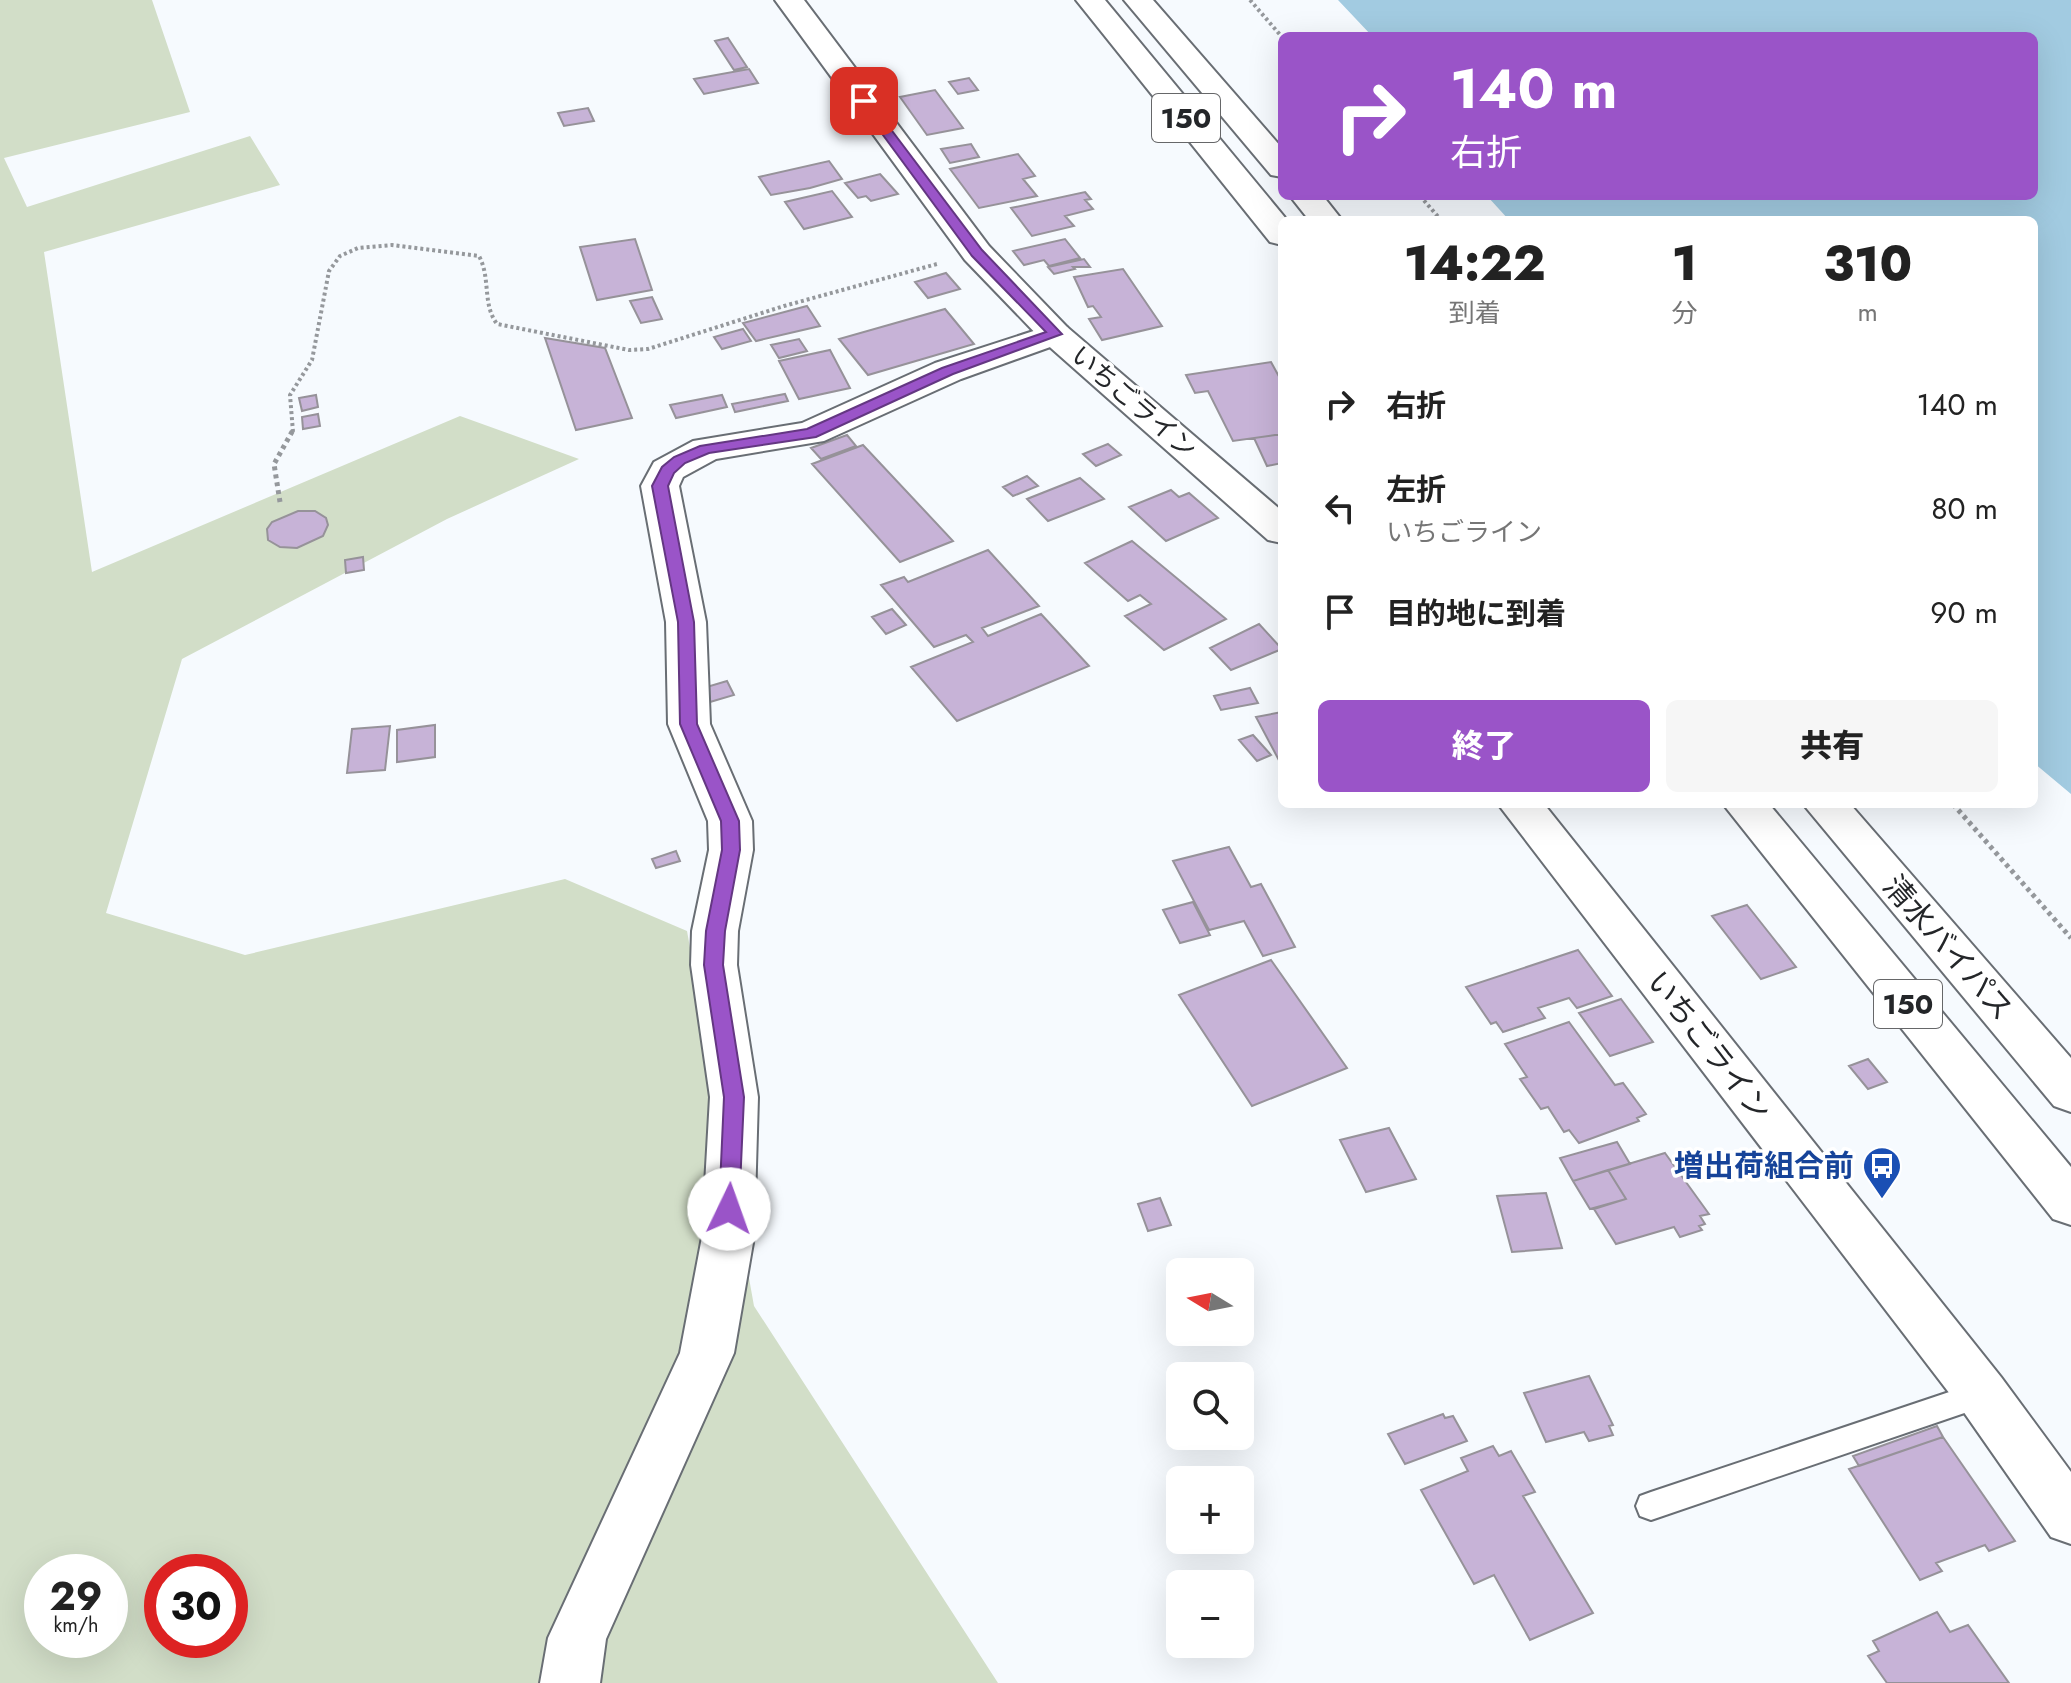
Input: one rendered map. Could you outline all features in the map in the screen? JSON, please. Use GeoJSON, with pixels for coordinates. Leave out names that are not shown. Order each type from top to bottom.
{"type":"FeatureCollection","features":[{"type":"Feature","properties":{"kind":"main road","name":"いちごライン"},"geometry":{"type":"LineString","coordinates":[[789,0],[977,253],[1055,334],[1278,528]]}},
{"type":"Feature","properties":{"kind":"main road","name":"150"},"geometry":{"type":"LineString","coordinates":[[1090,0],[1278,230]]}},
{"type":"Feature","properties":{"kind":"main road","name":"150"},"geometry":{"type":"LineString","coordinates":[[1138,0],[1278,163]]}},
{"type":"Feature","properties":{"kind":"main road"},"geometry":{"type":"LineString","coordinates":[[1309,200],[1323,216]]}},
{"type":"Feature","properties":{"kind":"main road"},"geometry":{"type":"LineString","coordinates":[[570,1683],[577,1638],[707,1353],[728,1237],[734,1097],[714,965],[715,931],[731,850],[730,821],[689,724],[686,622],[660,486],[674,465],[706,449],[811,433],[948,371],[1055,334]]}},
{"type":"Feature","properties":{"kind":"main road","name":"いちごライン"},"geometry":{"type":"LineString","coordinates":[[1523,808],[1982,1394],[2071,1518]]}},
{"type":"Feature","properties":{"kind":"main road","name":"150"},"geometry":{"type":"LineString","coordinates":[[1748,808],[2071,1204]]}},
{"type":"Feature","properties":{"kind":"main road","name":"清水バイパス"},"geometry":{"type":"LineString","coordinates":[[1828,808],[2071,1092]]}},
{"type":"Feature","properties":{"kind":"lane"},"geometry":{"type":"LineString","coordinates":[[1651,1506],[1982,1394]]}},
{"type":"Feature","properties":{"kind":"path"},"geometry":{"type":"LineString","coordinates":[[1250,0],[1278,32]]}},
{"type":"Feature","properties":{"kind":"path"},"geometry":{"type":"LineString","coordinates":[[1424,200],[1438,216]]}},
{"type":"Feature","properties":{"kind":"path"},"geometry":{"type":"LineString","coordinates":[[280,502],[274,464],[293,431],[290,395],[312,360],[329,271],[336,258],[348,251],[391,246],[479,256],[486,265],[490,317],[497,324],[629,350],[648,349],[784,306],[977,253]]}},
{"type":"Feature","properties":{"kind":"path"},"geometry":{"type":"LineString","coordinates":[[1957,808],[2071,938]]}},
{"type":"Feature","properties":{"kind":"green space"},"geometry":{"type":"Polygon","coordinates":[[[0,0],[152,0],[190,112],[4,158],[27,207],[250,136],[280,185],[44,252],[92,572],[460,416],[579,459],[447,519],[182,659],[106,913],[245,955],[565,879],[687,931],[754,1306],[998,1683],[0,1683],[0,0]]]}},
{"type":"Feature","properties":{"kind":"water"},"geometry":{"type":"Polygon","coordinates":[[[1338,0],[2071,0],[2071,794],[2038,766],[2038,216],[1505,216],[1491,200],[2038,200],[2038,32],[1368,32],[1338,0]]]}},
{"type":"Feature","properties":{"kind":"building"},"geometry":{"type":"Polygon","coordinates":[[[728,38],[747,67],[734,70],[715,41],[728,38]]]}},
{"type":"Feature","properties":{"kind":"building"},"geometry":{"type":"Polygon","coordinates":[[[749,69],[758,83],[704,94],[694,79],[749,69]]]}},
{"type":"Feature","properties":{"kind":"building"},"geometry":{"type":"Polygon","coordinates":[[[969,78],[978,90],[958,94],[949,82],[969,78]]]}},
{"type":"Feature","properties":{"kind":"building"},"geometry":{"type":"Polygon","coordinates":[[[935,90],[963,128],[927,135],[900,97],[935,90]]]}},
{"type":"Feature","properties":{"kind":"building"},"geometry":{"type":"Polygon","coordinates":[[[588,108],[594,121],[564,126],[558,113],[588,108]]]}},
{"type":"Feature","properties":{"kind":"building"},"geometry":{"type":"Polygon","coordinates":[[[971,144],[979,157],[950,163],[941,149],[971,144]]]}},
{"type":"Feature","properties":{"kind":"building"},"geometry":{"type":"Polygon","coordinates":[[[1018,154],[1035,176],[1023,179],[1037,196],[979,208],[950,169],[1018,154]]]}},
{"type":"Feature","properties":{"kind":"building"},"geometry":{"type":"Polygon","coordinates":[[[829,161],[842,179],[771,195],[759,177],[829,161]]]}},
{"type":"Feature","properties":{"kind":"building"},"geometry":{"type":"Polygon","coordinates":[[[880,174],[898,194],[871,201],[866,196],[858,198],[845,183],[880,174]]]}},
{"type":"Feature","properties":{"kind":"building"},"geometry":{"type":"Polygon","coordinates":[[[832,191],[852,217],[804,229],[785,202],[832,191]]]}},
{"type":"Feature","properties":{"kind":"building"},"geometry":{"type":"Polygon","coordinates":[[[1085,192],[1091,199],[1085,200],[1093,209],[1065,216],[1074,226],[1032,236],[1011,208],[1085,192]]]}},
{"type":"Feature","properties":{"kind":"building"},"geometry":{"type":"Polygon","coordinates":[[[635,239],[652,290],[597,300],[580,247],[635,239]]]}},
{"type":"Feature","properties":{"kind":"building"},"geometry":{"type":"Polygon","coordinates":[[[1065,239],[1080,258],[1049,266],[1044,260],[1024,265],[1013,251],[1065,239]]]}},
{"type":"Feature","properties":{"kind":"building"},"geometry":{"type":"Polygon","coordinates":[[[1084,259],[1090,267],[1073,267],[1075,269],[1054,274],[1048,267],[1084,259]]]}},
{"type":"Feature","properties":{"kind":"building"},"geometry":{"type":"Polygon","coordinates":[[[1123,269],[1162,326],[1102,340],[1089,319],[1101,317],[1093,306],[1088,307],[1074,277],[1123,269]]]}},
{"type":"Feature","properties":{"kind":"building"},"geometry":{"type":"Polygon","coordinates":[[[946,273],[960,289],[928,298],[915,282],[946,273]]]}},
{"type":"Feature","properties":{"kind":"building"},"geometry":{"type":"Polygon","coordinates":[[[652,297],[662,319],[641,323],[630,301],[652,297]]]}},
{"type":"Feature","properties":{"kind":"building"},"geometry":{"type":"Polygon","coordinates":[[[807,306],[820,326],[756,341],[743,323],[807,306]]]}},
{"type":"Feature","properties":{"kind":"building"},"geometry":{"type":"Polygon","coordinates":[[[945,309],[974,344],[868,375],[839,339],[945,309]]]}},
{"type":"Feature","properties":{"kind":"building"},"geometry":{"type":"Polygon","coordinates":[[[743,329],[751,341],[722,349],[714,337],[743,329]]]}},
{"type":"Feature","properties":{"kind":"building"},"geometry":{"type":"Polygon","coordinates":[[[545,338],[605,348],[632,418],[576,430],[545,338]]]}},
{"type":"Feature","properties":{"kind":"building"},"geometry":{"type":"Polygon","coordinates":[[[799,339],[807,351],[779,358],[771,345],[799,339]]]}},
{"type":"Feature","properties":{"kind":"building"},"geometry":{"type":"Polygon","coordinates":[[[830,350],[850,388],[799,399],[779,361],[830,350]]]}},
{"type":"Feature","properties":{"kind":"building"},"geometry":{"type":"Polygon","coordinates":[[[1271,362],[1278,375],[1278,435],[1233,441],[1208,391],[1195,393],[1186,375],[1271,362]]]}},
{"type":"Feature","properties":{"kind":"building"},"geometry":{"type":"Polygon","coordinates":[[[785,394],[788,401],[735,412],[732,404],[785,394]]]}},
{"type":"Feature","properties":{"kind":"building"},"geometry":{"type":"Polygon","coordinates":[[[316,395],[318,407],[302,411],[299,398],[316,395]]]}},
{"type":"Feature","properties":{"kind":"building"},"geometry":{"type":"Polygon","coordinates":[[[722,395],[727,407],[676,418],[670,405],[722,395]]]}},
{"type":"Feature","properties":{"kind":"building"},"geometry":{"type":"Polygon","coordinates":[[[318,414],[320,426],[303,429],[302,417],[318,414]]]}},
{"type":"Feature","properties":{"kind":"building"},"geometry":{"type":"Polygon","coordinates":[[[847,435],[856,446],[821,459],[811,448],[847,435]]]}},
{"type":"Feature","properties":{"kind":"building"},"geometry":{"type":"Polygon","coordinates":[[[1278,435],[1278,464],[1267,466],[1254,438],[1278,435]]]}},
{"type":"Feature","properties":{"kind":"building"},"geometry":{"type":"Polygon","coordinates":[[[1108,444],[1121,455],[1096,466],[1083,454],[1108,444]]]}},
{"type":"Feature","properties":{"kind":"building"},"geometry":{"type":"Polygon","coordinates":[[[863,445],[953,541],[900,562],[812,464],[863,445]]]}},
{"type":"Feature","properties":{"kind":"building"},"geometry":{"type":"Polygon","coordinates":[[[1027,476],[1038,486],[1013,496],[1003,487],[1027,476]]]}},
{"type":"Feature","properties":{"kind":"building"},"geometry":{"type":"Polygon","coordinates":[[[1080,478],[1104,499],[1048,521],[1027,499],[1080,478]]]}},
{"type":"Feature","properties":{"kind":"building"},"geometry":{"type":"Polygon","coordinates":[[[1171,490],[1179,497],[1189,493],[1218,518],[1166,541],[1129,507],[1171,490]]]}},
{"type":"Feature","properties":{"kind":"building"},"geometry":{"type":"Polygon","coordinates":[[[298,511],[315,511],[326,518],[328,525],[323,536],[297,548],[280,547],[268,540],[267,529],[272,522],[298,511]]]}},
{"type":"Feature","properties":{"kind":"building"},"geometry":{"type":"Polygon","coordinates":[[[1132,541],[1226,619],[1164,650],[1125,616],[1151,604],[1140,595],[1128,601],[1085,563],[1132,541]]]}},
{"type":"Feature","properties":{"kind":"building"},"geometry":{"type":"Polygon","coordinates":[[[988,550],[1039,606],[982,628],[988,636],[1041,614],[1089,666],[957,721],[911,667],[973,642],[966,635],[934,647],[881,585],[904,577],[908,582],[988,550]]]}},
{"type":"Feature","properties":{"kind":"building"},"geometry":{"type":"Polygon","coordinates":[[[363,557],[364,570],[346,573],[345,560],[363,557]]]}},
{"type":"Feature","properties":{"kind":"building"},"geometry":{"type":"Polygon","coordinates":[[[892,609],[906,625],[886,634],[872,617],[892,609]]]}},
{"type":"Feature","properties":{"kind":"building"},"geometry":{"type":"Polygon","coordinates":[[[1259,624],[1278,645],[1278,651],[1231,670],[1210,648],[1259,624]]]}},
{"type":"Feature","properties":{"kind":"building"},"geometry":{"type":"Polygon","coordinates":[[[727,681],[734,695],[710,702],[703,688],[727,681]]]}},
{"type":"Feature","properties":{"kind":"building"},"geometry":{"type":"Polygon","coordinates":[[[1250,688],[1258,703],[1221,710],[1214,696],[1250,688]]]}},
{"type":"Feature","properties":{"kind":"building"},"geometry":{"type":"Polygon","coordinates":[[[1278,713],[1278,758],[1256,717],[1278,713]]]}},
{"type":"Feature","properties":{"kind":"building"},"geometry":{"type":"Polygon","coordinates":[[[435,725],[435,757],[397,762],[397,730],[435,725]]]}},
{"type":"Feature","properties":{"kind":"building"},"geometry":{"type":"Polygon","coordinates":[[[390,726],[385,770],[347,773],[352,729],[390,726]]]}},
{"type":"Feature","properties":{"kind":"building"},"geometry":{"type":"Polygon","coordinates":[[[1253,735],[1271,755],[1257,761],[1239,740],[1253,735]]]}},
{"type":"Feature","properties":{"kind":"building"},"geometry":{"type":"Polygon","coordinates":[[[1229,847],[1251,887],[1261,884],[1295,947],[1263,956],[1244,921],[1209,930],[1173,861],[1229,847]]]}},
{"type":"Feature","properties":{"kind":"building"},"geometry":{"type":"Polygon","coordinates":[[[676,851],[680,861],[656,868],[652,859],[676,851]]]}},
{"type":"Feature","properties":{"kind":"building"},"geometry":{"type":"Polygon","coordinates":[[[1193,902],[1210,935],[1180,943],[1163,910],[1193,902]]]}},
{"type":"Feature","properties":{"kind":"building"},"geometry":{"type":"Polygon","coordinates":[[[1747,905],[1796,967],[1761,979],[1712,916],[1747,905]]]}},
{"type":"Feature","properties":{"kind":"building"},"geometry":{"type":"Polygon","coordinates":[[[1578,950],[1612,996],[1577,1008],[1569,998],[1538,1008],[1545,1018],[1503,1032],[1496,1022],[1491,1024],[1466,987],[1578,950]]]}},
{"type":"Feature","properties":{"kind":"building"},"geometry":{"type":"Polygon","coordinates":[[[1271,960],[1347,1068],[1252,1106],[1179,995],[1271,960]]]}},
{"type":"Feature","properties":{"kind":"building"},"geometry":{"type":"Polygon","coordinates":[[[1621,999],[1653,1042],[1610,1056],[1579,1013],[1621,999]]]}},
{"type":"Feature","properties":{"kind":"building"},"geometry":{"type":"Polygon","coordinates":[[[1569,1022],[1615,1085],[1623,1083],[1646,1114],[1637,1118],[1639,1121],[1579,1143],[1569,1130],[1564,1132],[1548,1107],[1541,1109],[1520,1079],[1527,1077],[1505,1044],[1569,1022]]]}},
{"type":"Feature","properties":{"kind":"building"},"geometry":{"type":"Polygon","coordinates":[[[1868,1059],[1887,1082],[1868,1089],[1849,1066],[1868,1059]]]}},
{"type":"Feature","properties":{"kind":"building"},"geometry":{"type":"Polygon","coordinates":[[[1389,1128],[1416,1179],[1366,1192],[1340,1140],[1389,1128]]]}},
{"type":"Feature","properties":{"kind":"building"},"geometry":{"type":"Polygon","coordinates":[[[1617,1142],[1630,1164],[1573,1181],[1560,1158],[1617,1142]]]}},
{"type":"Feature","properties":{"kind":"building"},"geometry":{"type":"Polygon","coordinates":[[[1665,1153],[1709,1214],[1700,1216],[1705,1224],[1699,1226],[1702,1230],[1680,1237],[1674,1227],[1616,1244],[1594,1209],[1626,1199],[1608,1170],[1665,1153]]]}},
{"type":"Feature","properties":{"kind":"building"},"geometry":{"type":"Polygon","coordinates":[[[1608,1170],[1626,1199],[1590,1209],[1573,1181],[1608,1170]]]}},
{"type":"Feature","properties":{"kind":"building"},"geometry":{"type":"Polygon","coordinates":[[[1546,1193],[1562,1248],[1512,1252],[1497,1196],[1546,1193]]]}},
{"type":"Feature","properties":{"kind":"building"},"geometry":{"type":"Polygon","coordinates":[[[1160,1198],[1171,1225],[1148,1231],[1138,1204],[1160,1198]]]}},
{"type":"Feature","properties":{"kind":"building"},"geometry":{"type":"Polygon","coordinates":[[[1589,1376],[1613,1425],[1609,1426],[1613,1435],[1589,1441],[1584,1432],[1546,1442],[1524,1393],[1589,1376]]]}},
{"type":"Feature","properties":{"kind":"building"},"geometry":{"type":"Polygon","coordinates":[[[1443,1414],[1445,1418],[1453,1416],[1467,1441],[1405,1464],[1388,1434],[1443,1414]]]}},
{"type":"Feature","properties":{"kind":"building"},"geometry":{"type":"Polygon","coordinates":[[[1937,1426],[1943,1437],[1859,1466],[1853,1456],[1937,1426]]]}},
{"type":"Feature","properties":{"kind":"building"},"geometry":{"type":"Polygon","coordinates":[[[1943,1437],[2015,1541],[1989,1551],[1985,1545],[1936,1563],[1942,1571],[1920,1580],[1849,1469],[1943,1437]]]}},
{"type":"Feature","properties":{"kind":"building"},"geometry":{"type":"Polygon","coordinates":[[[1493,1446],[1499,1456],[1511,1451],[1535,1492],[1523,1496],[1593,1613],[1530,1640],[1494,1575],[1474,1584],[1421,1490],[1468,1471],[1461,1458],[1493,1446]]]}},
{"type":"Feature","properties":{"kind":"building"},"geometry":{"type":"Polygon","coordinates":[[[1937,1612],[1950,1632],[1968,1625],[2009,1683],[1887,1683],[1868,1656],[1879,1651],[1873,1641],[1937,1612]]]}},
{"type":"Feature","properties":{"kind":"place","name":"増出荷組合前"},"geometry":{"type":"Point","coordinates":[1882,1200]}},
{"type":"Feature","properties":{"kind":"route"},"geometry":{"type":"LineString","coordinates":[[729,1209],[734,1097],[714,965],[715,931],[731,850],[730,821],[697,751],[689,724],[686,622],[660,486],[667,470],[680,460],[706,449],[811,433],[948,371],[1055,334],[977,253],[864,101]]}}]}
